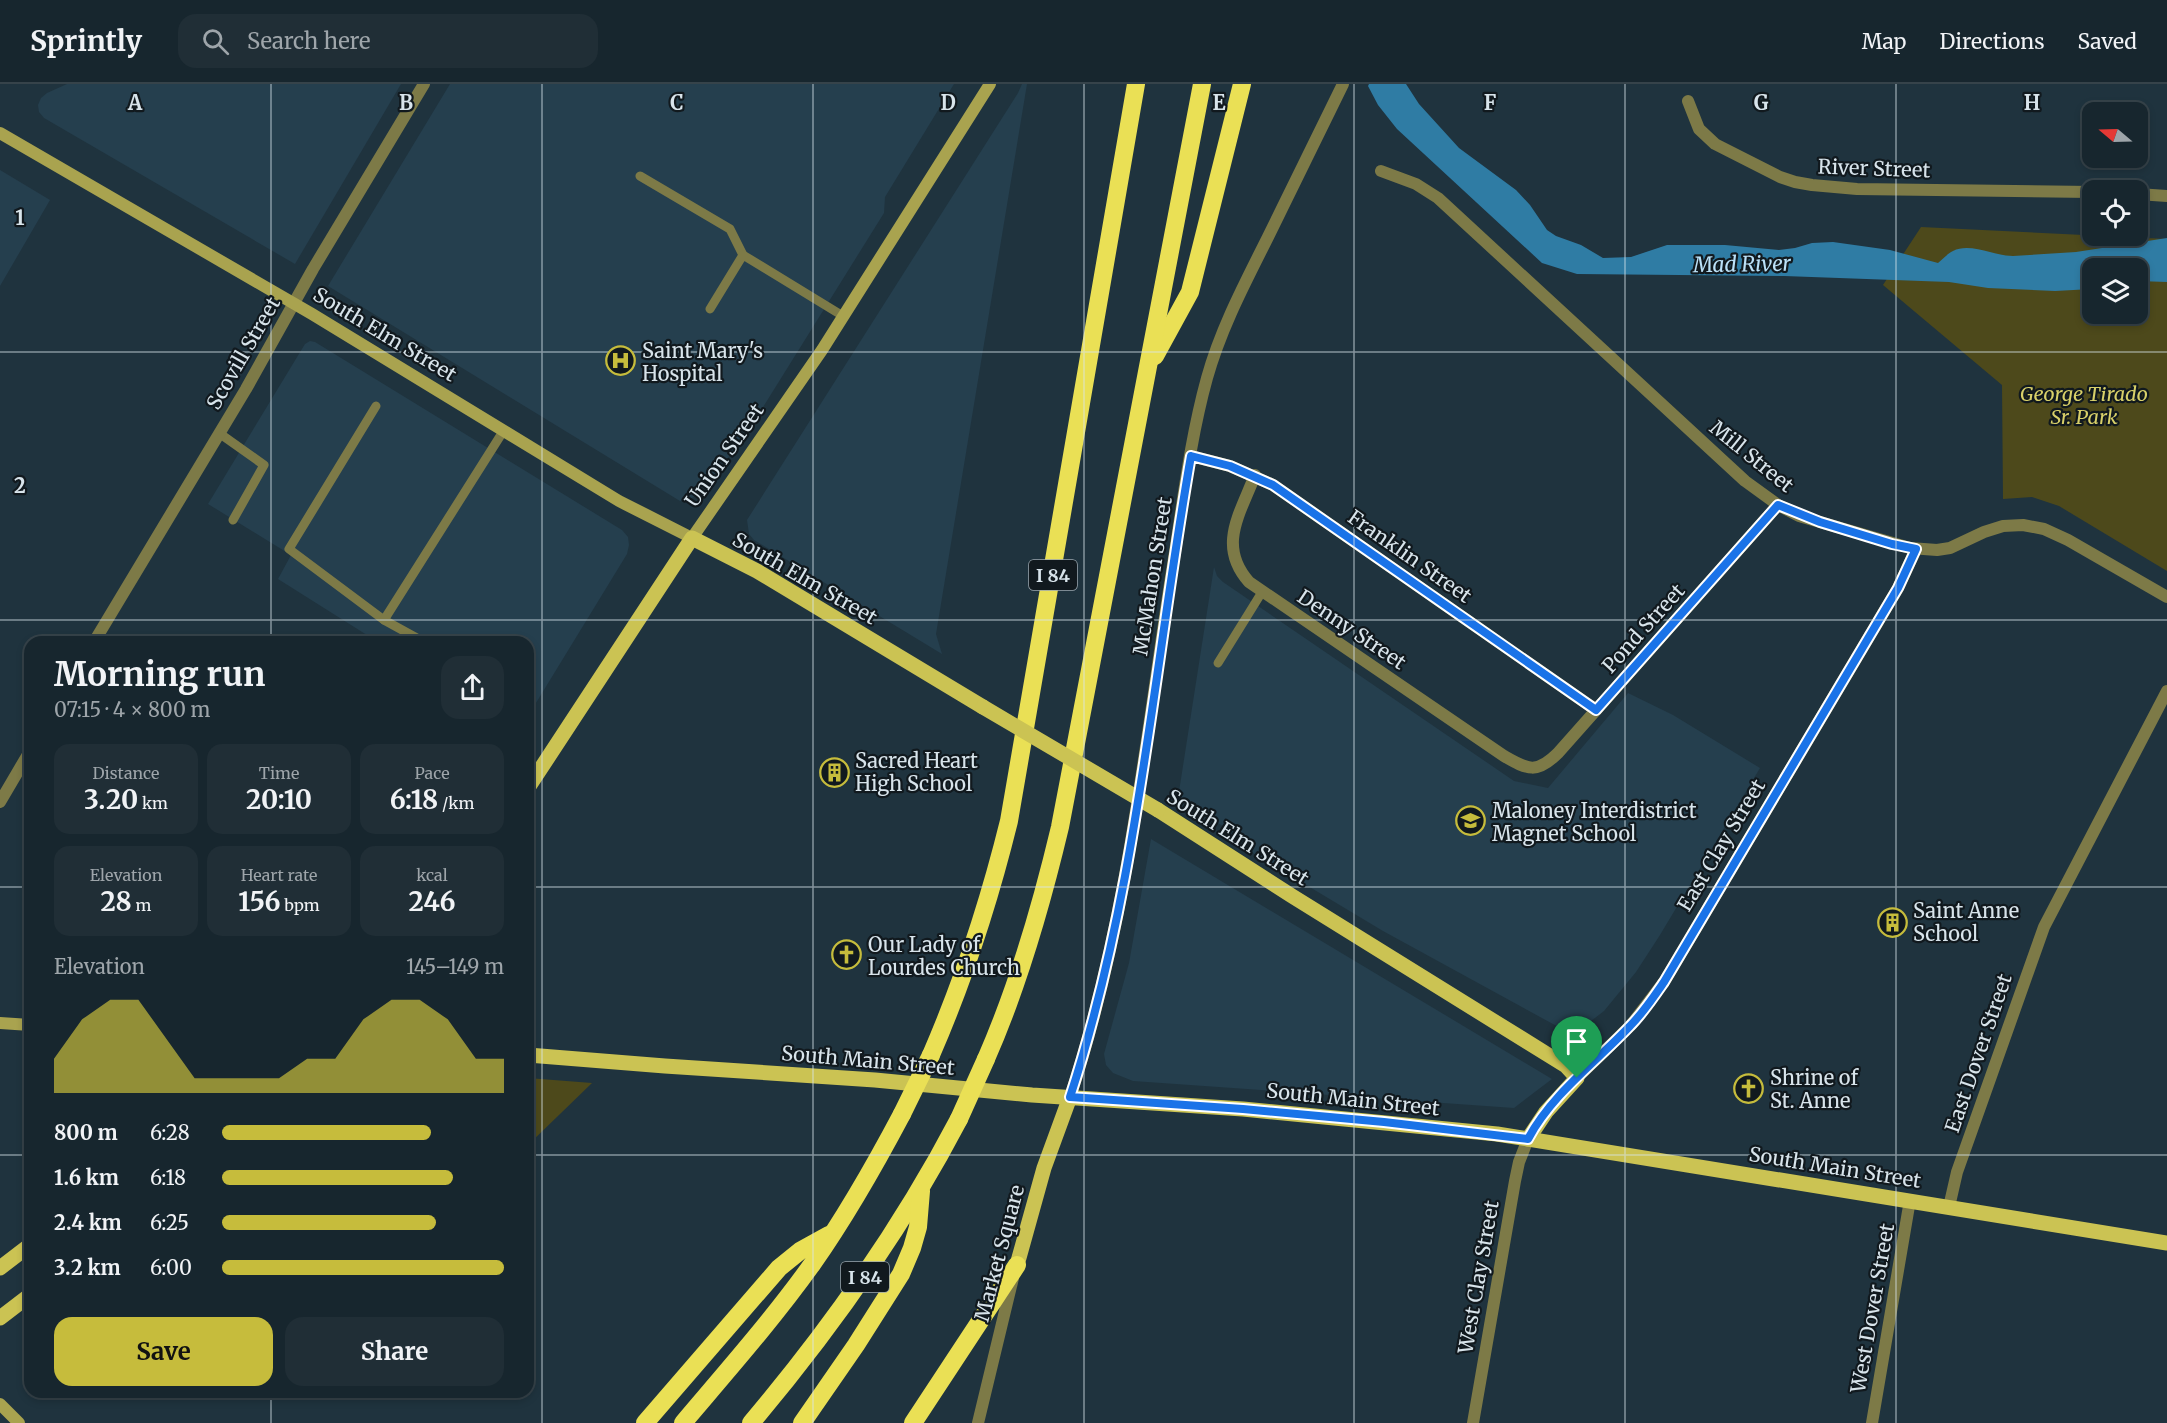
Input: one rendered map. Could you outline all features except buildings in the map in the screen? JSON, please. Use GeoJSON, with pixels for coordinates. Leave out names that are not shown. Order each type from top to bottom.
{"type":"FeatureCollection","features":[{"type":"Feature","properties":{"kind":"highway","name":"I 84"},"geometry":{"type":"LineString","coordinates":[[683,1423],[778,1310],[833,1233],[903,1114],[931,1055],[971,953],[998,867],[1025,738],[1137,84]]}},
{"type":"Feature","properties":{"kind":"highway","name":"I 84"},"geometry":{"type":"LineString","coordinates":[[751,1423],[849,1300],[921,1188],[959,1119],[986,1059],[1015,988],[1032,938],[1060,827],[1202,84]]}},
{"type":"Feature","properties":{"kind":"highway"},"geometry":{"type":"LineString","coordinates":[[1147,371],[1190,292],[1242,84]]}},
{"type":"Feature","properties":{"kind":"highway"},"geometry":{"type":"LineString","coordinates":[[802,1423],[856,1345],[901,1274],[918,1227],[921,1188]]}},
{"type":"Feature","properties":{"kind":"highway"},"geometry":{"type":"LineString","coordinates":[[645,1423],[779,1268],[800,1251],[833,1233]]}},
{"type":"Feature","properties":{"kind":"highway"},"geometry":{"type":"LineString","coordinates":[[913,1423],[1017,1265]]}},
{"type":"Feature","properties":{"kind":"main road","name":"Union Street"},"geometry":{"type":"LineString","coordinates":[[534,779],[692,538],[772,425],[990,84]]}},
{"type":"Feature","properties":{"kind":"main road","name":"South Elm Street"},"geometry":{"type":"LineString","coordinates":[[0,133],[294,303],[619,501],[757,571],[1158,810],[1292,896],[1553,1056],[1577,1078]]}},
{"type":"Feature","properties":{"kind":"main road"},"geometry":{"type":"LineString","coordinates":[[0,1023],[24,1025]]}},
{"type":"Feature","properties":{"kind":"main road","name":"South Main Street"},"geometry":{"type":"LineString","coordinates":[[534,1055],[875,1080],[1384,1122],[1528,1139],[2167,1243]]}},
{"type":"Feature","properties":{"kind":"main road","name":"East Clay Street"},"geometry":{"type":"LineString","coordinates":[[1528,1139],[1546,1112],[1577,1078]]}},
{"type":"Feature","properties":{"kind":"main road","name":"Market Square"},"geometry":{"type":"LineString","coordinates":[[1017,1265],[1044,1168],[1070,1097]]}},
{"type":"Feature","properties":{"kind":"main road"},"geometry":{"type":"LineString","coordinates":[[0,1268],[24,1250]]}},
{"type":"Feature","properties":{"kind":"main road"},"geometry":{"type":"LineString","coordinates":[[0,1318],[24,1299]]}},
{"type":"Feature","properties":{"kind":"main road"},"geometry":{"type":"LineString","coordinates":[[0,1404],[19,1423]]}},
{"type":"Feature","properties":{"kind":"street","name":"Scovill Street"},"geometry":{"type":"LineString","coordinates":[[98,636],[424,84]]}},
{"type":"Feature","properties":{"kind":"street","name":"McMahon Street"},"geometry":{"type":"LineString","coordinates":[[1070,1097],[1097,1007],[1119,914],[1191,456],[1202,400],[1221,338],[1246,280],[1343,84]]}},
{"type":"Feature","properties":{"kind":"street","name":"River Street"},"geometry":{"type":"LineString","coordinates":[[1688,101],[1699,129],[1714,144],[1780,177],[1795,182],[1831,188],[1857,189],[2082,192]]}},
{"type":"Feature","properties":{"kind":"street","name":"Mill Street"},"geometry":{"type":"LineString","coordinates":[[1381,171],[1416,184],[1438,198],[1745,482],[1778,505],[1820,522],[1916,549],[1950,548],[1984,531],[2003,526],[2034,527],[2068,540],[2167,597]]}},
{"type":"Feature","properties":{"kind":"street"},"geometry":{"type":"LineString","coordinates":[[2148,195],[2167,196]]}},
{"type":"Feature","properties":{"kind":"street","name":"Franklin Street"},"geometry":{"type":"LineString","coordinates":[[1191,456],[1255,475],[1287,494],[1596,710]]}},
{"type":"Feature","properties":{"kind":"street","name":"Denny Street"},"geometry":{"type":"LineString","coordinates":[[1255,475],[1236,522],[1232,543],[1232,554],[1241,572],[1262,592],[1504,756],[1515,763],[1531,768]]}},
{"type":"Feature","properties":{"kind":"street","name":"Pond Street"},"geometry":{"type":"LineString","coordinates":[[1531,768],[1547,764],[1778,505]]}},
{"type":"Feature","properties":{"kind":"street","name":"East Clay Street"},"geometry":{"type":"LineString","coordinates":[[1577,1078],[1631,1025],[1664,982],[1898,588],[1916,549]]}},
{"type":"Feature","properties":{"kind":"street","name":"East Dover Street"},"geometry":{"type":"LineString","coordinates":[[1949,1207],[1957,1172],[2044,927],[2167,692]]}},
{"type":"Feature","properties":{"kind":"street"},"geometry":{"type":"LineString","coordinates":[[0,802],[24,761]]}},
{"type":"Feature","properties":{"kind":"street","name":"West Clay Street"},"geometry":{"type":"LineString","coordinates":[[1473,1423],[1515,1181],[1528,1139]]}},
{"type":"Feature","properties":{"kind":"street","name":"West Dover Street"},"geometry":{"type":"LineString","coordinates":[[1872,1423],[1910,1200]]}},
{"type":"Feature","properties":{"kind":"street","name":"Market Square"},"geometry":{"type":"LineString","coordinates":[[978,1423],[1017,1265]]}},
{"type":"Feature","properties":{"kind":"lane"},"geometry":{"type":"LineString","coordinates":[[639,176],[730,230],[743,255],[843,316]]}},
{"type":"Feature","properties":{"kind":"lane"},"geometry":{"type":"LineString","coordinates":[[710,309],[743,255]]}},
{"type":"Feature","properties":{"kind":"lane"},"geometry":{"type":"LineString","coordinates":[[376,406],[289,549],[384,620],[413,636]]}},
{"type":"Feature","properties":{"kind":"lane"},"geometry":{"type":"LineString","coordinates":[[384,620],[504,430]]}},
{"type":"Feature","properties":{"kind":"lane"},"geometry":{"type":"LineString","coordinates":[[219,434],[264,465],[233,520]]}},
{"type":"Feature","properties":{"kind":"lane"},"geometry":{"type":"LineString","coordinates":[[1218,663],[1262,592]]}},
{"type":"Feature","properties":{"kind":"shaded area"},"geometry":{"type":"Polygon","coordinates":[[[67,84],[401,84],[295,264],[44,118],[39,112],[38,105],[41,98],[67,84]]]}},
{"type":"Feature","properties":{"kind":"shaded area","name":"Saint Mary's Hospital"},"geometry":{"type":"Polygon","coordinates":[[[450,84],[954,84],[885,197],[884,213],[745,436],[700,493],[687,501],[680,501],[328,286],[450,84]]]}},
{"type":"Feature","properties":{"kind":"shaded area"},"geometry":{"type":"Polygon","coordinates":[[[1022,84],[1027,84],[936,634],[942,654],[754,540],[749,534],[747,520],[1022,84]]]}},
{"type":"Feature","properties":{"kind":"shaded area"},"geometry":{"type":"Polygon","coordinates":[[[0,170],[50,200],[0,286],[0,170]]]}},
{"type":"Feature","properties":{"kind":"shaded area"},"geometry":{"type":"Polygon","coordinates":[[[310,341],[315,342],[622,530],[628,537],[627,554],[534,706],[534,636],[368,636],[278,579],[291,555],[208,504],[305,344],[310,341]]]}},
{"type":"Feature","properties":{"kind":"shaded area","name":"Maloney Interdistrict Magnet School"},"geometry":{"type":"Polygon","coordinates":[[[1214,567],[1217,576],[1223,582],[1514,781],[1548,788],[1628,693],[1673,715],[1760,768],[1660,935],[1636,972],[1604,1011],[1573,1035],[1383,931],[1248,850],[1250,843],[1178,798],[1214,567]]]}},
{"type":"Feature","properties":{"kind":"shaded area"},"geometry":{"type":"Polygon","coordinates":[[[1151,839],[1552,1079],[1514,1108],[1133,1081],[1113,1073],[1106,1065],[1104,1054],[1129,963],[1151,839]]]}},
{"type":"Feature","properties":{"kind":"green space","name":"George Tirado Sr. Park"},"geometry":{"type":"Polygon","coordinates":[[[1921,227],[2082,235],[2082,246],[2148,246],[2148,238],[2167,239],[2167,571],[2059,506],[2032,497],[2003,499],[2002,385],[1883,285],[1921,227]]]}},
{"type":"Feature","properties":{"kind":"green space"},"geometry":{"type":"Polygon","coordinates":[[[534,1078],[592,1083],[534,1139],[534,1078]]]}},
{"type":"Feature","properties":{"kind":"water","name":"Mad River"},"geometry":{"type":"Polygon","coordinates":[[[1369,84],[1406,84],[1419,104],[1459,148],[1516,190],[1530,205],[1547,230],[1603,258],[1631,257],[1667,245],[1725,245],[1779,250],[1812,243],[1833,242],[1890,250],[1938,263],[1951,252],[1967,248],[2013,256],[2076,252],[2115,246],[2148,246],[2148,241],[2167,238],[2167,282],[2148,281],[2148,258],[2082,258],[2082,290],[2055,291],[1988,288],[1949,282],[1784,276],[1577,274],[1542,263],[1397,129],[1378,105],[1369,84]]]}},
{"type":"Feature","properties":{"kind":"place","name":"Saint Mary's Hospital"},"geometry":{"type":"Point","coordinates":[621,361]}},
{"type":"Feature","properties":{"kind":"place","name":"Sacred Heart High School"},"geometry":{"type":"Point","coordinates":[834,772]}},
{"type":"Feature","properties":{"kind":"place","name":"Maloney Interdistrict Magnet School"},"geometry":{"type":"Point","coordinates":[1471,821]}},
{"type":"Feature","properties":{"kind":"place","name":"Saint Anne School"},"geometry":{"type":"Point","coordinates":[1892,922]}},
{"type":"Feature","properties":{"kind":"place","name":"Our Lady of Lourdes Church"},"geometry":{"type":"Point","coordinates":[847,955]}},
{"type":"Feature","properties":{"kind":"place","name":"Shrine of St. Anne"},"geometry":{"type":"Point","coordinates":[1749,1088]}},
{"type":"Feature","properties":{"kind":"route"},"geometry":{"type":"LineString","coordinates":[[1191,456],[1230,466],[1255,475],[1273,485],[1596,710],[1778,505],[1799,516],[1916,549],[1898,588],[1664,982],[1631,1025],[1577,1078],[1546,1112],[1528,1139],[1384,1122],[1243,1109],[1070,1097],[1085,1052],[1119,914],[1191,456]]}}]}
